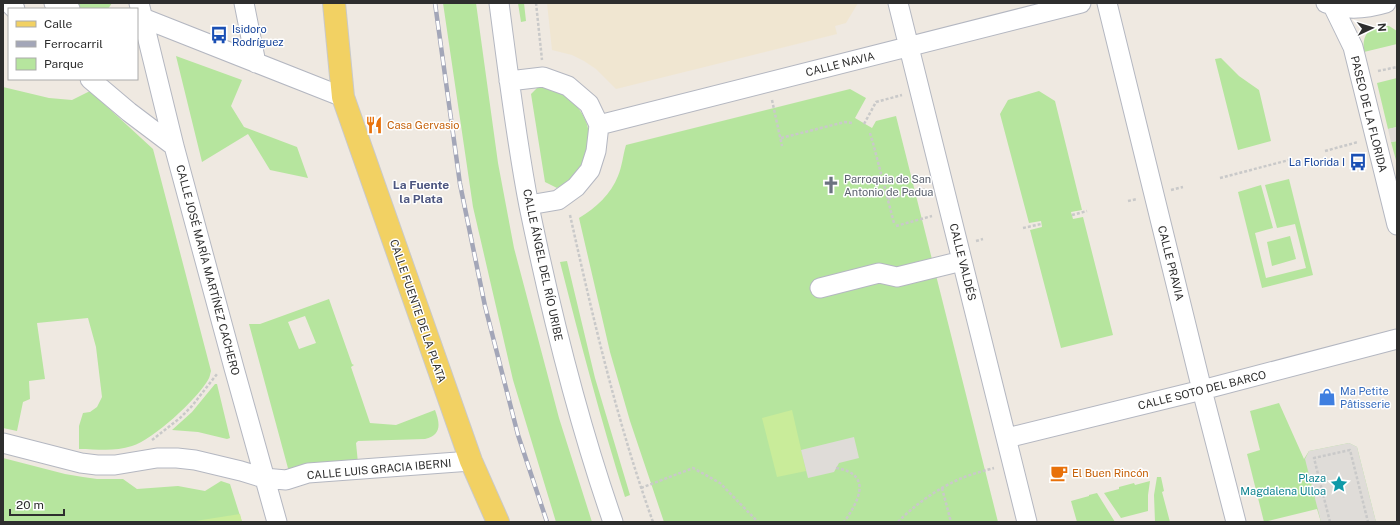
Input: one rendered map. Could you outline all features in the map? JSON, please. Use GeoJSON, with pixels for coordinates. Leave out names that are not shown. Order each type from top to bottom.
{"type":"FeatureCollection","features":[{"type":"Feature","properties":{"kind":"main road","name":"CALLE FUENTE DE LA PLATA"},"geometry":{"type":"LineString","coordinates":[[334,3],[343,97],[471,461],[498,522]]}},
{"type":"Feature","properties":{"kind":"street"},"geometry":{"type":"LineString","coordinates":[[54,3],[67,8]]}},
{"type":"Feature","properties":{"kind":"street"},"geometry":{"type":"LineString","coordinates":[[244,3],[256,63]]}},
{"type":"Feature","properties":{"kind":"street","name":"CALLE ÁNGEL DEL RÍO URIBE"},"geometry":{"type":"LineString","coordinates":[[499,3],[509,81],[529,206],[560,346],[595,469],[613,522]]}},
{"type":"Feature","properties":{"kind":"street","name":"CALLE VALDÉS"},"geometry":{"type":"LineString","coordinates":[[898,3],[1027,522]]}},
{"type":"Feature","properties":{"kind":"street","name":"CALLE NAVIA"},"geometry":{"type":"LineString","coordinates":[[599,125],[1081,3]]}},
{"type":"Feature","properties":{"kind":"street","name":"CALLE PRAVIA"},"geometry":{"type":"LineString","coordinates":[[1107,3],[1236,522]]}},
{"type":"Feature","properties":{"kind":"street"},"geometry":{"type":"LineString","coordinates":[[1330,4],[1351,9],[1369,8],[1386,3]]}},
{"type":"Feature","properties":{"kind":"street","name":"PASEO DE LA FLORIDA"},"geometry":{"type":"LineString","coordinates":[[1330,4],[1353,47],[1397,225]]}},
{"type":"Feature","properties":{"kind":"street"},"geometry":{"type":"LineString","coordinates":[[140,13],[256,63],[343,97]]}},
{"type":"Feature","properties":{"kind":"street","name":"CALLE JOSÉ MARÍA MARTÍNEZ CACHERO"},"geometry":{"type":"LineString","coordinates":[[140,13],[174,146],[277,522]]}},
{"type":"Feature","properties":{"kind":"street"},"geometry":{"type":"LineString","coordinates":[[509,81],[543,77],[568,86],[589,104],[599,125],[596,151],[590,170],[576,187],[558,200],[529,206]]}},
{"type":"Feature","properties":{"kind":"street"},"geometry":{"type":"LineString","coordinates":[[91,80],[129,112],[174,146]]}},
{"type":"Feature","properties":{"kind":"street"},"geometry":{"type":"LineString","coordinates":[[820,288],[879,273],[897,277],[962,261]]}},
{"type":"Feature","properties":{"kind":"street","name":"CALLE SOTO DEL BARCO"},"geometry":{"type":"LineString","coordinates":[[1007,438],[1202,390],[1397,339]]}},
{"type":"Feature","properties":{"kind":"street","name":"CALLE LUIS GRACIA IBERNI"},"geometry":{"type":"LineString","coordinates":[[3,443],[81,463],[115,465],[157,458],[177,458],[195,460],[264,478],[286,480],[308,473],[471,461]]}},
{"type":"Feature","properties":{"kind":"path"},"geometry":{"type":"LineString","coordinates":[[536,3],[541,41],[543,77]]}},
{"type":"Feature","properties":{"kind":"path"},"geometry":{"type":"LineString","coordinates":[[767,82],[782,146]]}},
{"type":"Feature","properties":{"kind":"path"},"geometry":{"type":"LineString","coordinates":[[864,124],[876,102],[920,90]]}},
{"type":"Feature","properties":{"kind":"path"},"geometry":{"type":"LineString","coordinates":[[781,138],[845,122],[852,123]]}},
{"type":"Feature","properties":{"kind":"path"},"geometry":{"type":"LineString","coordinates":[[870,133],[895,224],[950,211]]}},
{"type":"Feature","properties":{"kind":"path"},"geometry":{"type":"LineString","coordinates":[[1325,151],[1376,138]]}},
{"type":"Feature","properties":{"kind":"path"},"geometry":{"type":"LineString","coordinates":[[1220,178],[1289,160]]}},
{"type":"Feature","properties":{"kind":"path"},"geometry":{"type":"LineString","coordinates":[[887,199],[943,185]]}},
{"type":"Feature","properties":{"kind":"path"},"geometry":{"type":"LineString","coordinates":[[565,195],[607,374],[641,488],[653,522]]}},
{"type":"Feature","properties":{"kind":"path"},"geometry":{"type":"LineString","coordinates":[[1072,215],[1087,212]]}},
{"type":"Feature","properties":{"kind":"path"},"geometry":{"type":"LineString","coordinates":[[1024,228],[1041,224]]}},
{"type":"Feature","properties":{"kind":"path"},"geometry":{"type":"LineString","coordinates":[[140,461],[142,448],[180,418],[192,406],[219,372],[234,368]]}},
{"type":"Feature","properties":{"kind":"path"},"geometry":{"type":"LineString","coordinates":[[1330,522],[1314,458],[1350,450],[1368,522]]}},
{"type":"Feature","properties":{"kind":"path"},"geometry":{"type":"LineString","coordinates":[[898,522],[942,488],[961,478],[1013,463]]}},
{"type":"Feature","properties":{"kind":"path"},"geometry":{"type":"LineString","coordinates":[[641,488],[693,468],[720,483],[758,522]]}},
{"type":"Feature","properties":{"kind":"path"},"geometry":{"type":"LineString","coordinates":[[836,468],[845,469],[854,475],[860,485],[859,496],[855,507],[844,522]]}},
{"type":"Feature","properties":{"kind":"path"},"geometry":{"type":"LineString","coordinates":[[942,488],[951,522]]}},
{"type":"Feature","properties":{"kind":"shaded area"},"geometry":{"type":"Polygon","coordinates":[[[547,3],[858,3],[846,23],[835,26],[837,34],[616,89],[596,69],[584,61],[572,55],[552,50],[547,3]]]}},
{"type":"Feature","properties":{"kind":"shaded area"},"geometry":{"type":"Polygon","coordinates":[[[1397,127],[1397,141],[1391,142],[1388,129],[1397,127]]]}},
{"type":"Feature","properties":{"kind":"shaded area"},"geometry":{"type":"Polygon","coordinates":[[[854,437],[859,458],[839,463],[834,472],[808,478],[801,450],[854,437]]]}},
{"type":"Feature","properties":{"kind":"shaded area","name":"Plaza Magdalena Ulloa"},"geometry":{"type":"Polygon","coordinates":[[[1349,443],[1357,447],[1376,522],[1321,522],[1305,459],[1309,451],[1349,443]]]}},
{"type":"Feature","properties":{"kind":"green space"},"geometry":{"type":"Polygon","coordinates":[[[63,3],[112,3],[109,8],[77,8],[63,3]]]}},
{"type":"Feature","properties":{"kind":"green space"},"geometry":{"type":"Polygon","coordinates":[[[443,3],[476,3],[498,163],[514,248],[559,418],[592,522],[556,522],[513,380],[473,207],[443,3]]]}},
{"type":"Feature","properties":{"kind":"green space"},"geometry":{"type":"Polygon","coordinates":[[[518,3],[524,3],[526,21],[521,22],[518,3]]]}},
{"type":"Feature","properties":{"kind":"green space"},"geometry":{"type":"Polygon","coordinates":[[[1382,25],[1389,26],[1397,31],[1397,44],[1364,52],[1365,37],[1369,31],[1382,25]]]}},
{"type":"Feature","properties":{"kind":"green space"},"geometry":{"type":"Polygon","coordinates":[[[176,56],[242,80],[231,106],[244,127],[297,147],[308,178],[270,170],[248,134],[202,162],[176,56]]]}},
{"type":"Feature","properties":{"kind":"green space"},"geometry":{"type":"Polygon","coordinates":[[[1221,58],[1239,76],[1259,90],[1271,141],[1238,150],[1215,59],[1221,58]]]}},
{"type":"Feature","properties":{"kind":"green space"},"geometry":{"type":"Polygon","coordinates":[[[1397,78],[1397,127],[1388,129],[1377,83],[1397,78]]]}},
{"type":"Feature","properties":{"kind":"green space"},"geometry":{"type":"Polygon","coordinates":[[[540,85],[558,91],[568,98],[580,110],[589,130],[588,152],[584,162],[578,172],[570,180],[557,188],[545,182],[531,94],[540,85]]]}},
{"type":"Feature","properties":{"kind":"green space"},"geometry":{"type":"Polygon","coordinates":[[[3,87],[49,98],[72,100],[90,91],[153,149],[211,371],[209,379],[185,408],[151,436],[132,446],[112,450],[79,449],[79,426],[83,413],[90,412],[97,407],[102,397],[96,347],[88,318],[37,323],[45,379],[29,381],[30,399],[23,402],[17,431],[3,428],[3,87]]]}},
{"type":"Feature","properties":{"kind":"green space"},"geometry":{"type":"Polygon","coordinates":[[[850,89],[866,98],[855,118],[872,128],[876,121],[896,116],[998,522],[664,522],[630,421],[610,352],[579,218],[597,205],[607,195],[615,183],[626,145],[850,89]]]}},
{"type":"Feature","properties":{"kind":"green space"},"geometry":{"type":"Polygon","coordinates":[[[1039,91],[1055,101],[1082,210],[1071,212],[1073,219],[1083,217],[1113,335],[1061,348],[1030,230],[1042,227],[1041,221],[1029,223],[1000,114],[1008,100],[1039,91]]]}},
{"type":"Feature","properties":{"kind":"green space"},"geometry":{"type":"Polygon","coordinates":[[[1397,141],[1397,164],[1391,142],[1397,141]]]}},
{"type":"Feature","properties":{"kind":"green space"},"geometry":{"type":"Polygon","coordinates":[[[1289,179],[1313,275],[1262,288],[1238,192],[1261,185],[1273,228],[1255,233],[1266,278],[1306,268],[1295,224],[1277,228],[1265,185],[1289,179]]]}},
{"type":"Feature","properties":{"kind":"green space"},"geometry":{"type":"Polygon","coordinates":[[[1290,236],[1296,259],[1272,266],[1267,242],[1290,236]]]}},
{"type":"Feature","properties":{"kind":"green space"},"geometry":{"type":"Polygon","coordinates":[[[567,261],[595,378],[630,495],[625,497],[591,380],[560,262],[567,261]]]}},
{"type":"Feature","properties":{"kind":"green space"},"geometry":{"type":"Polygon","coordinates":[[[329,299],[352,364],[354,365],[351,367],[370,423],[396,425],[435,410],[439,424],[437,431],[431,437],[425,439],[358,441],[356,443],[358,463],[289,472],[249,324],[260,324],[329,299]],[[305,316],[288,322],[299,349],[316,343],[305,316]]]}},
{"type":"Feature","properties":{"kind":"green space"},"geometry":{"type":"Polygon","coordinates":[[[215,384],[217,384],[230,438],[227,439],[198,432],[172,430],[192,412],[215,384]]]}},
{"type":"Feature","properties":{"kind":"green space"},"geometry":{"type":"Polygon","coordinates":[[[1279,403],[1304,459],[1309,451],[1349,443],[1357,447],[1376,522],[1321,522],[1317,509],[1264,522],[1247,454],[1260,450],[1250,411],[1279,403]]]}},
{"type":"Feature","properties":{"kind":"green space"},"geometry":{"type":"Polygon","coordinates":[[[792,410],[806,471],[777,477],[762,418],[792,410]]]}},
{"type":"Feature","properties":{"kind":"green space"},"geometry":{"type":"Polygon","coordinates":[[[3,458],[65,474],[97,479],[123,479],[137,489],[178,486],[205,491],[221,481],[230,484],[242,522],[3,522],[3,458]]]}},
{"type":"Feature","properties":{"kind":"green space"},"geometry":{"type":"Polygon","coordinates":[[[1157,477],[1161,477],[1164,491],[1162,492],[1170,522],[1155,522],[1154,495],[1157,477]]]}},
{"type":"Feature","properties":{"kind":"green space"},"geometry":{"type":"Polygon","coordinates":[[[1150,481],[1148,511],[1121,518],[1104,493],[1134,483],[1135,485],[1150,481]]]}},
{"type":"Feature","properties":{"kind":"green space"},"geometry":{"type":"Polygon","coordinates":[[[1097,493],[1115,522],[1077,522],[1071,501],[1097,493]]]}},
{"type":"Feature","properties":{"kind":"green space"},"geometry":{"type":"Polygon","coordinates":[[[240,514],[242,522],[189,522],[240,514]]]}},
{"type":"Feature","properties":{"kind":"railway"},"geometry":{"type":"LineString","coordinates":[[435,3],[460,184],[485,306],[518,435],[547,522]]}},
{"type":"Feature","properties":{"kind":"place","name":"Isidoro Rodríguez"},"geometry":{"type":"Point","coordinates":[219,35]}},
{"type":"Feature","properties":{"kind":"place","name":"Casa Gervasio"},"geometry":{"type":"Point","coordinates":[374,125]}},
{"type":"Feature","properties":{"kind":"place","name":"La Florida I"},"geometry":{"type":"Point","coordinates":[1358,162]}},
{"type":"Feature","properties":{"kind":"place","name":"Parroquia de San Antonio de Padua"},"geometry":{"type":"Point","coordinates":[831,185]}},
{"type":"Feature","properties":{"kind":"place","name":"Ma Petite Pâtisserie"},"geometry":{"type":"Point","coordinates":[1327,397]}},
{"type":"Feature","properties":{"kind":"place","name":"El Buen Rincón"},"geometry":{"type":"Point","coordinates":[1059,473]}},
{"type":"Feature","properties":{"kind":"place","name":"Plaza Magdalena Ulloa"},"geometry":{"type":"Point","coordinates":[1339,484]}},
{"type":"Feature","properties":{"kind":"district","name":"La Fuente la Plata"},"geometry":{"type":"Point","coordinates":[421,192]}}]}
